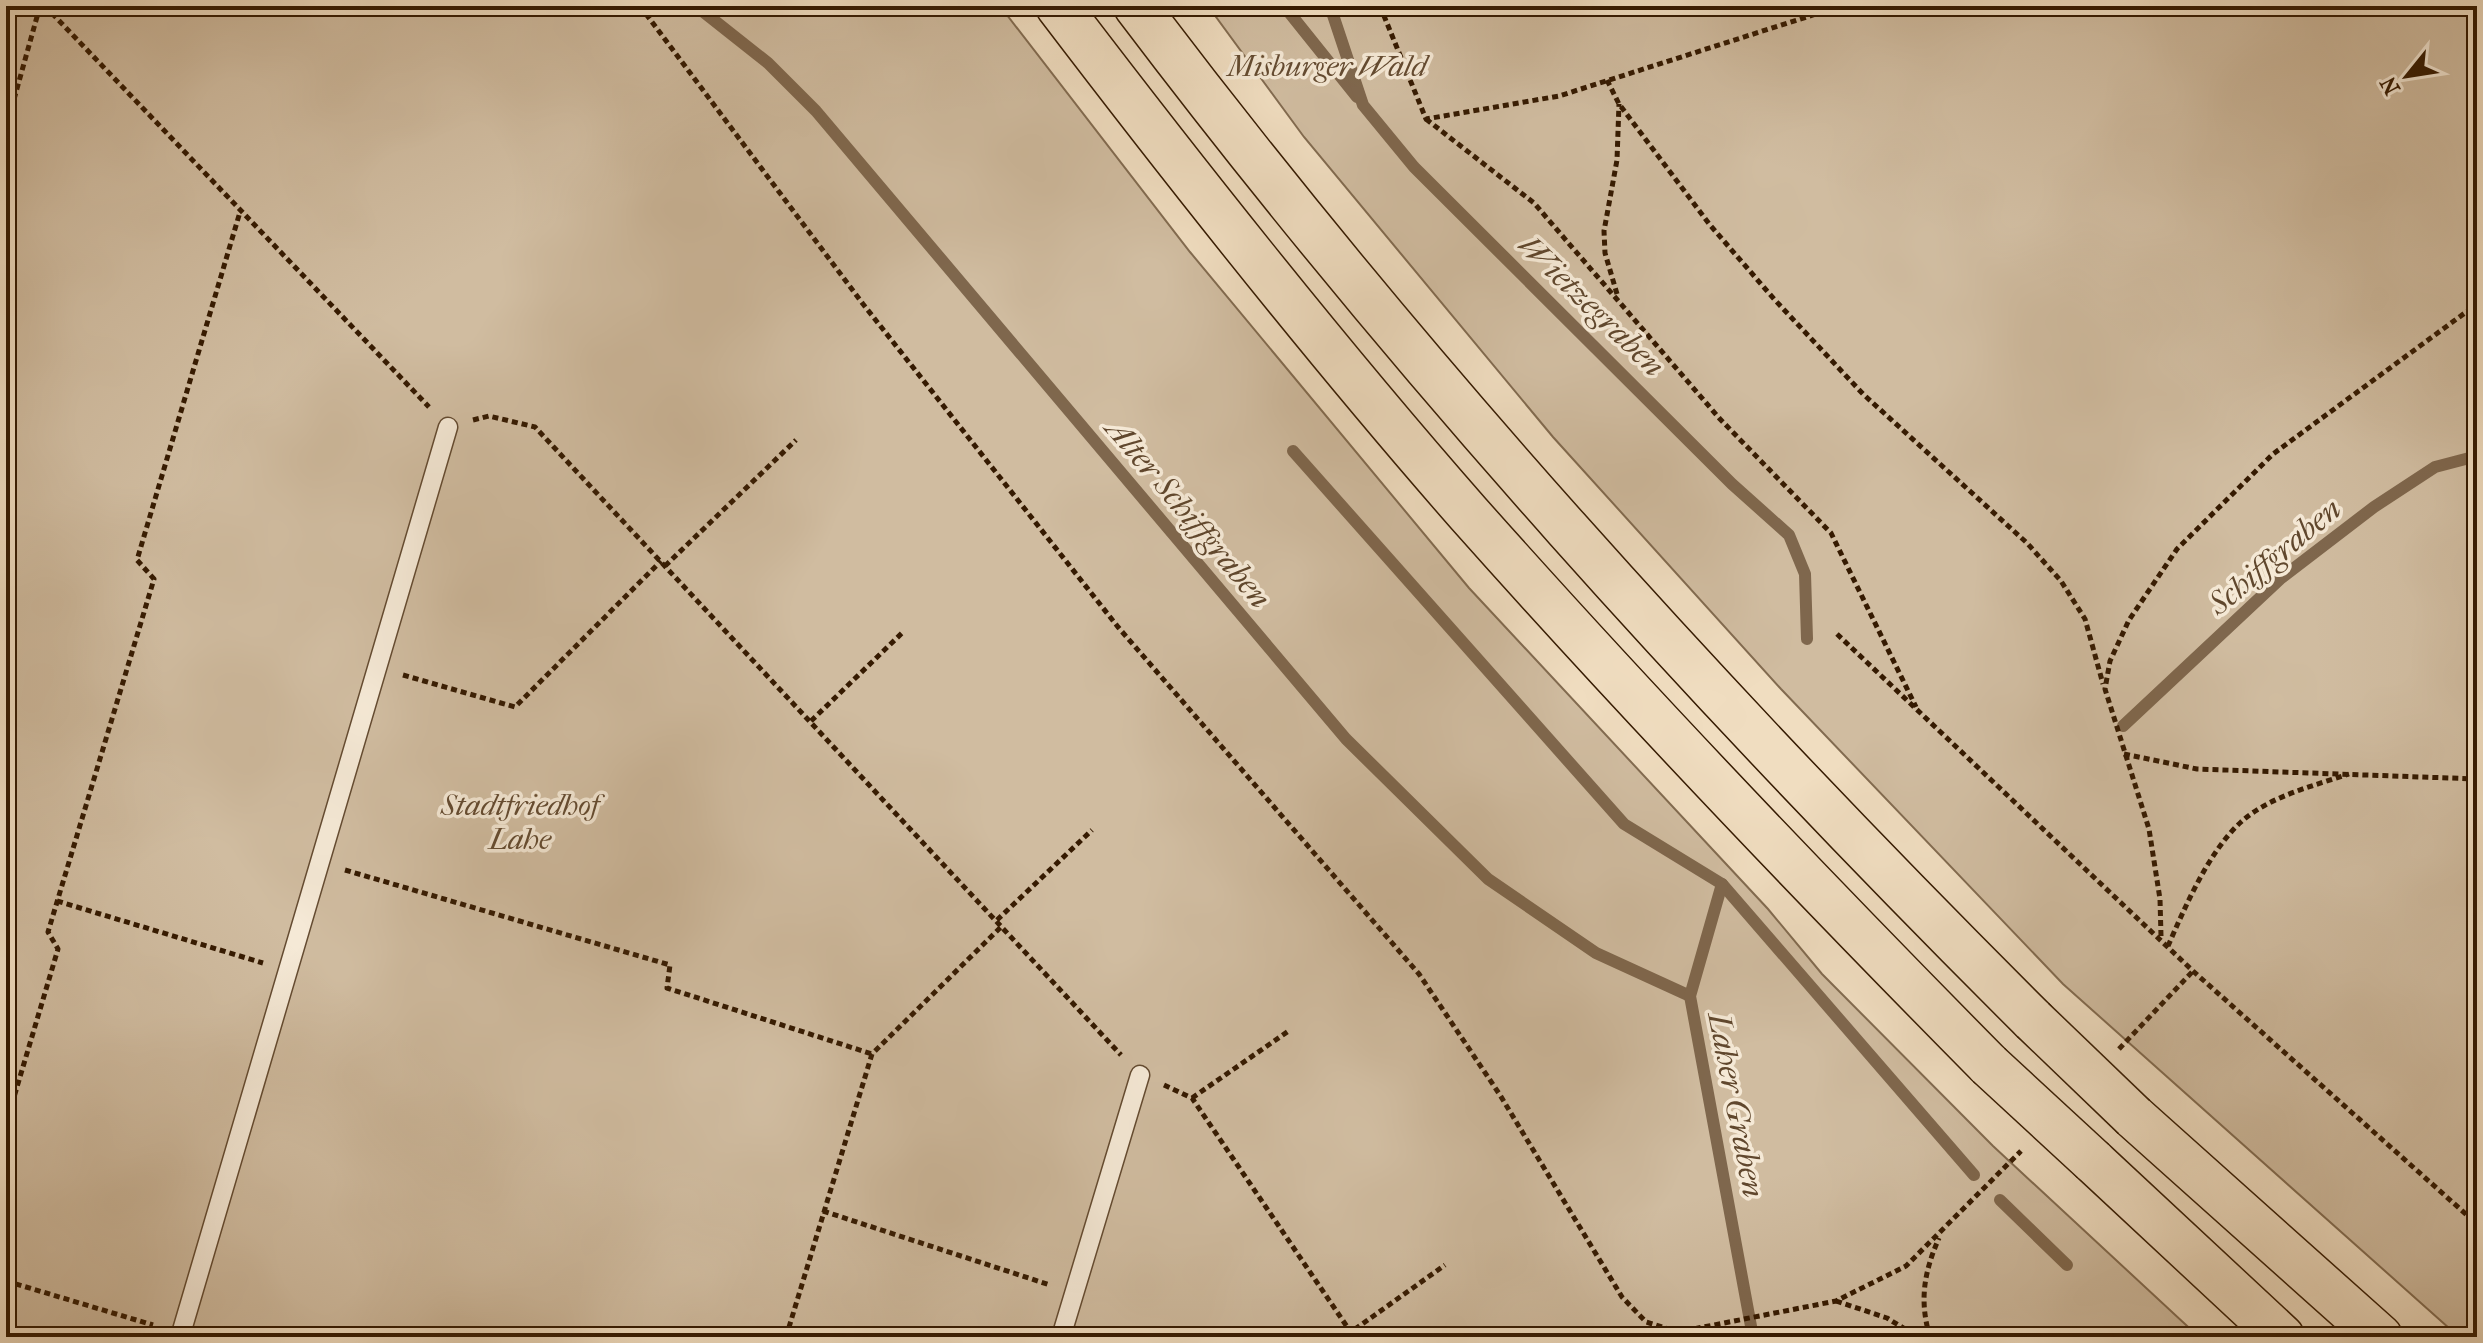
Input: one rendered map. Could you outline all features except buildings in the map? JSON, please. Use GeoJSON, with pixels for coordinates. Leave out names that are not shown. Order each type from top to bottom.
{"type":"FeatureCollection","features":[{"type":"Feature","properties":{"kind":"highway"},"geometry":{"type":"LineString","coordinates":[[1058,6],[1330,350],[1467,511],[1716,785],[1989,1065],[2282,1337]]}},
{"type":"Feature","properties":{"kind":"highway"},"geometry":{"type":"LineString","coordinates":[[1136,6],[1377,310],[1510,468],[1748,731],[2033,1020],[2134,1117],[2380,1337]]}},
{"type":"Feature","properties":{"kind":"lane"},"geometry":{"type":"LineString","coordinates":[[180,1335],[448,427]]}},
{"type":"Feature","properties":{"kind":"lane"},"geometry":{"type":"LineString","coordinates":[[1061,1337],[1072,1292],[1140,1075]]}},
{"type":"Feature","properties":{"kind":"path"},"geometry":{"type":"LineString","coordinates":[[6,128],[43,6],[448,427],[489,416],[535,427],[1140,1075],[1192,1098],[1351,1335],[1445,1265]]}},
{"type":"Feature","properties":{"kind":"path"},"geometry":{"type":"LineString","coordinates":[[640,6],[863,304],[1118,627],[1419,974],[1500,1095],[1622,1297],[1646,1322],[1678,1332],[1836,1301],[1906,1266],[2012,1160]]}},
{"type":"Feature","properties":{"kind":"path"},"geometry":{"type":"LineString","coordinates":[[1380,6],[1426,119],[1534,203],[1720,419],[1831,533],[1918,710]]}},
{"type":"Feature","properties":{"kind":"path"},"geometry":{"type":"LineString","coordinates":[[1426,119],[1559,96],[1841,6]]}},
{"type":"Feature","properties":{"kind":"path"},"geometry":{"type":"LineString","coordinates":[[1607,80],[1619,104],[1710,225],[1784,309],[1863,394],[2027,543],[2061,581],[2085,619],[2123,754],[2149,829],[2160,899],[2161,938]]}},
{"type":"Feature","properties":{"kind":"path"},"geometry":{"type":"LineString","coordinates":[[1618,299],[1605,253],[1604,231],[1617,160],[1619,104]]}},
{"type":"Feature","properties":{"kind":"path"},"geometry":{"type":"LineString","coordinates":[[6,1124],[58,949],[48,932],[154,579],[137,560],[241,212]]}},
{"type":"Feature","properties":{"kind":"path"},"geometry":{"type":"LineString","coordinates":[[2105,689],[2110,661],[2129,620],[2177,549],[2273,454],[2477,304]]}},
{"type":"Feature","properties":{"kind":"path"},"geometry":{"type":"LineString","coordinates":[[379,668],[515,707],[796,440]]}},
{"type":"Feature","properties":{"kind":"path"},"geometry":{"type":"LineString","coordinates":[[811,721],[902,633]]}},
{"type":"Feature","properties":{"kind":"path"},"geometry":{"type":"LineString","coordinates":[[1837,634],[2193,971],[2477,1224]]}},
{"type":"Feature","properties":{"kind":"path"},"geometry":{"type":"LineString","coordinates":[[2123,754],[2197,769],[2354,772],[2477,779]]}},
{"type":"Feature","properties":{"kind":"path"},"geometry":{"type":"LineString","coordinates":[[2168,946],[2205,870],[2240,822],[2280,798],[2354,772]]}},
{"type":"Feature","properties":{"kind":"path"},"geometry":{"type":"LineString","coordinates":[[997,920],[1092,830]]}},
{"type":"Feature","properties":{"kind":"path"},"geometry":{"type":"LineString","coordinates":[[321,863],[670,965],[667,988],[872,1054]]}},
{"type":"Feature","properties":{"kind":"path"},"geometry":{"type":"LineString","coordinates":[[57,901],[289,970]]}},
{"type":"Feature","properties":{"kind":"path"},"geometry":{"type":"LineString","coordinates":[[786,1337],[872,1054],[1003,925]]}},
{"type":"Feature","properties":{"kind":"path"},"geometry":{"type":"LineString","coordinates":[[2122,1046],[2193,971]]}},
{"type":"Feature","properties":{"kind":"path"},"geometry":{"type":"LineString","coordinates":[[1192,1098],[1290,1030]]}},
{"type":"Feature","properties":{"kind":"path"},"geometry":{"type":"LineString","coordinates":[[823,1211],[1072,1292]]}},
{"type":"Feature","properties":{"kind":"path"},"geometry":{"type":"LineString","coordinates":[[1930,1337],[1922,1311],[1927,1266],[1942,1233]]}},
{"type":"Feature","properties":{"kind":"path"},"geometry":{"type":"LineString","coordinates":[[6,1281],[180,1335]]}},
{"type":"Feature","properties":{"kind":"path"},"geometry":{"type":"LineString","coordinates":[[1836,1301],[1887,1318],[1918,1337]]}},
{"type":"Feature","properties":{"kind":"green space","name":"Stadtfriedhof Lahe"},"geometry":{"type":"Polygon","coordinates":[[[6,6],[1000,6],[1190,252],[1469,588],[1768,909],[1822,974],[1993,1146],[2199,1337],[6,1337],[6,6]]]}},
{"type":"Feature","properties":{"kind":"green space","name":"Misburger Wald"},"geometry":{"type":"Polygon","coordinates":[[[1208,6],[2477,6],[2477,1337],[2459,1337],[2063,984],[1781,689],[1553,437],[1304,137],[1208,6]]]}},
{"type":"Feature","properties":{"kind":"waterway","name":"Alter Schiffgraben"},"geometry":{"type":"LineString","coordinates":[[696,6],[768,63],[816,111],[1346,739],[1488,879],[1596,953],[1690,996]]}},
{"type":"Feature","properties":{"kind":"waterway"},"geometry":{"type":"LineString","coordinates":[[1284,6],[1357,97]]}},
{"type":"Feature","properties":{"kind":"waterway","name":"Wietzegraben"},"geometry":{"type":"LineString","coordinates":[[1330,6],[1363,105],[1414,167],[1732,484],[1789,535],[1805,574],[1807,639]]}},
{"type":"Feature","properties":{"kind":"waterway"},"geometry":{"type":"LineString","coordinates":[[1293,451],[1624,824],[1722,884],[1974,1175]]}},
{"type":"Feature","properties":{"kind":"waterway","name":"Schiffgraben"},"geometry":{"type":"LineString","coordinates":[[2123,726],[2280,579],[2374,507],[2435,467],[2477,456]]}},
{"type":"Feature","properties":{"kind":"waterway","name":"Laher Graben"},"geometry":{"type":"LineString","coordinates":[[1722,884],[1690,996],[1753,1337]]}},
{"type":"Feature","properties":{"kind":"waterway"},"geometry":{"type":"LineString","coordinates":[[2000,1200],[2067,1265]]}}]}
